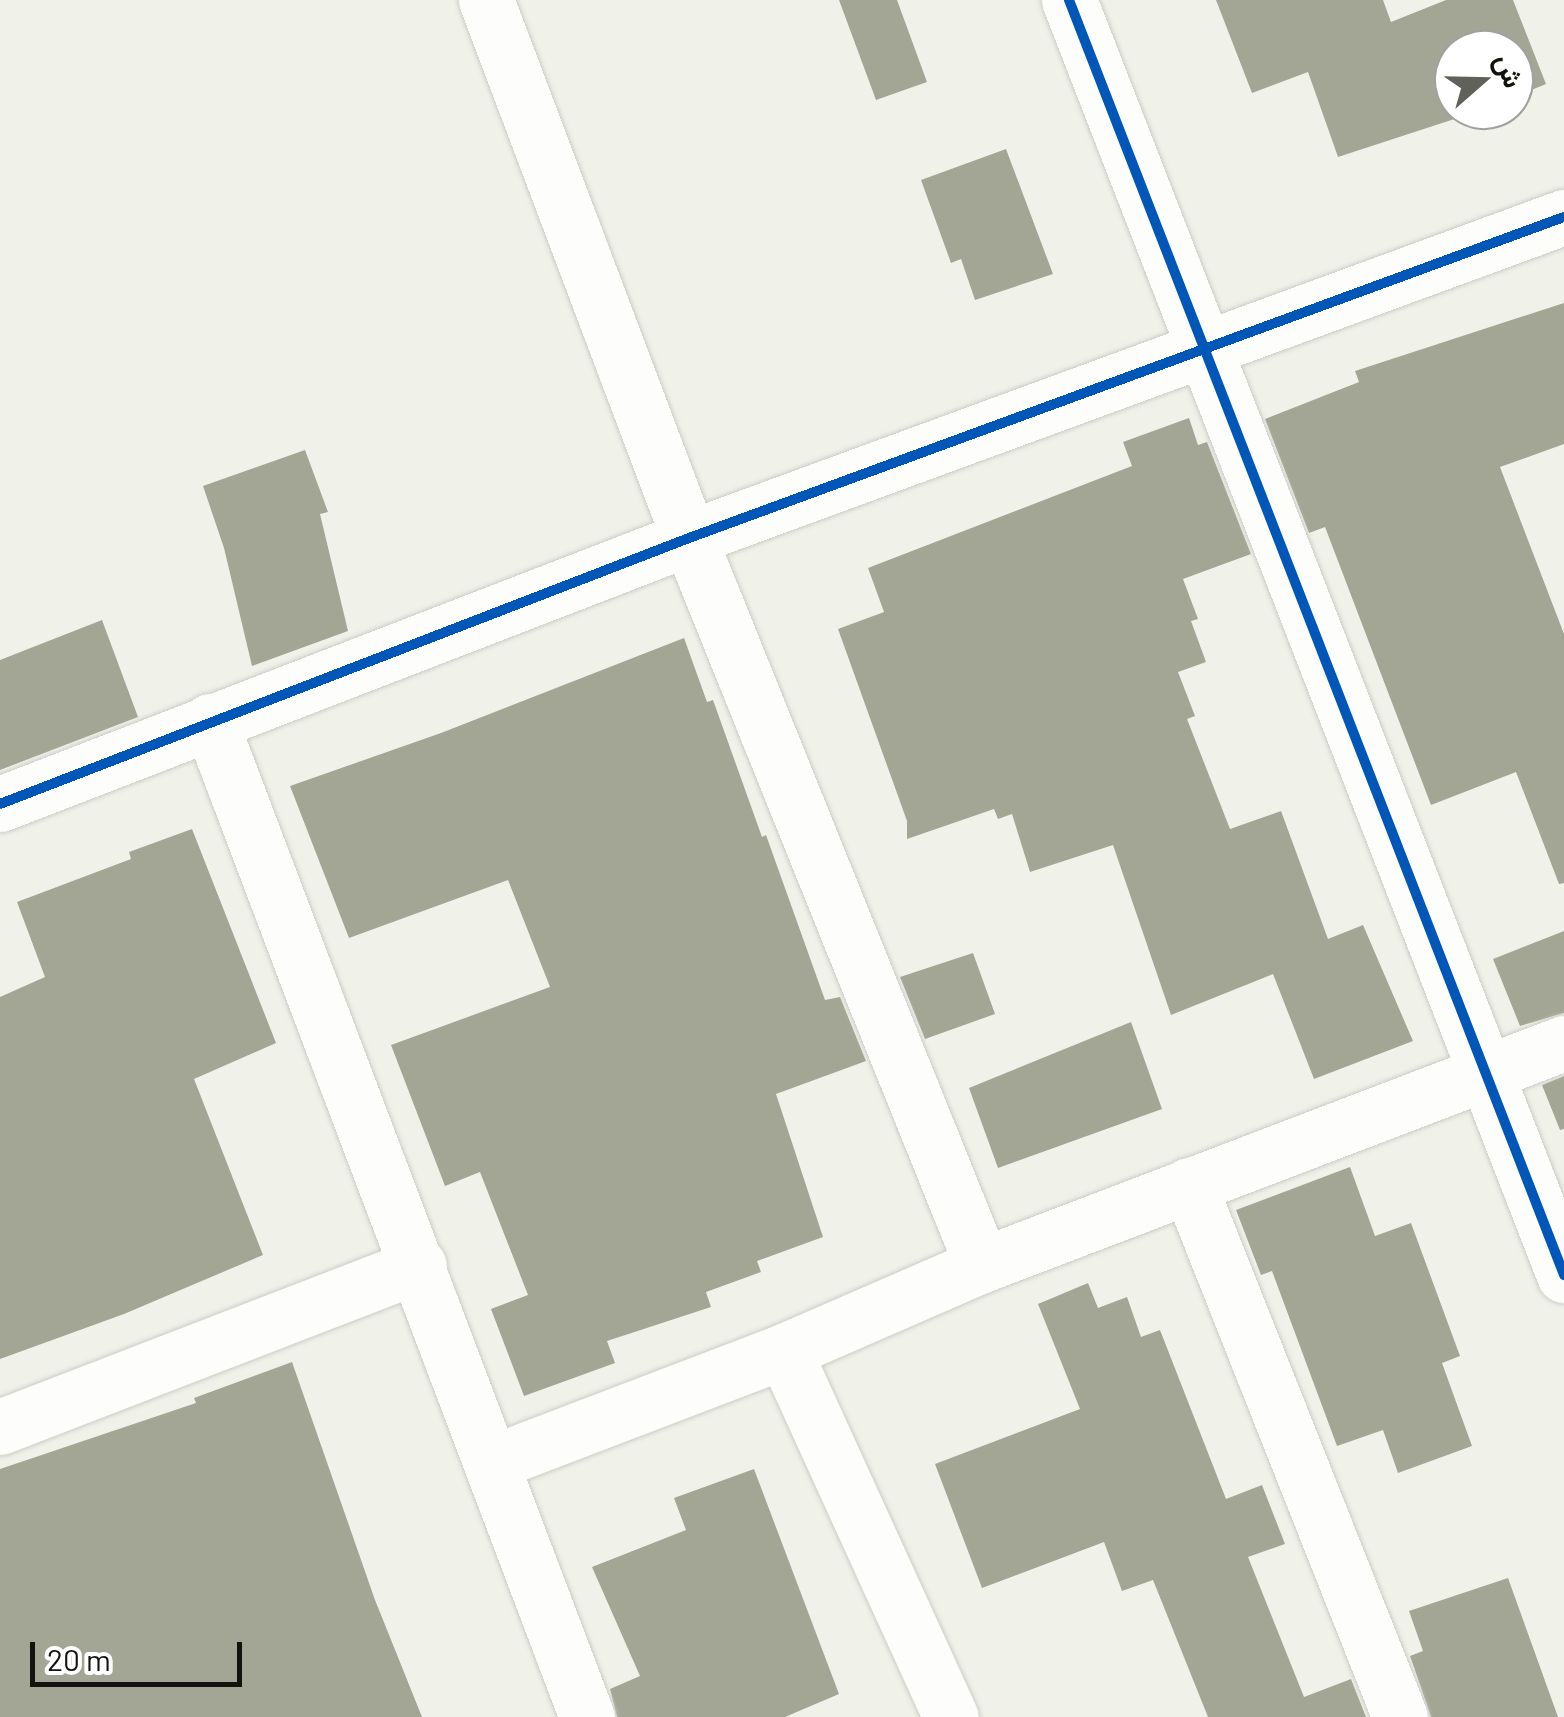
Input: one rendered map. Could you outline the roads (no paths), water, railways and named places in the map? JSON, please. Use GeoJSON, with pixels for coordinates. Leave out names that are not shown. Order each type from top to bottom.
{"type":"FeatureCollection","features":[{"type":"Feature","properties":{"kind":"street"},"geometry":{"type":"LineString","coordinates":[[486,0],[689,538],[982,1266]]}},
{"type":"Feature","properties":{"kind":"street"},"geometry":{"type":"LineString","coordinates":[[1069,0],[1564,1274]]}},
{"type":"Feature","properties":{"kind":"street"},"geometry":{"type":"LineString","coordinates":[[0,804],[689,538],[1564,216]]}},
{"type":"Feature","properties":{"kind":"street"},"geometry":{"type":"LineString","coordinates":[[210,721],[587,1717]]}},
{"type":"Feature","properties":{"kind":"street"},"geometry":{"type":"LineString","coordinates":[[490,1463],[784,1351],[982,1266],[1189,1185],[1564,1043]]}},
{"type":"Feature","properties":{"kind":"street"},"geometry":{"type":"LineString","coordinates":[[1189,1185],[1400,1717]]}},
{"type":"Feature","properties":{"kind":"street"},"geometry":{"type":"LineString","coordinates":[[0,1427],[418,1265]]}},
{"type":"Feature","properties":{"kind":"street"},"geometry":{"type":"LineString","coordinates":[[784,1351],[951,1717]]}}]}
